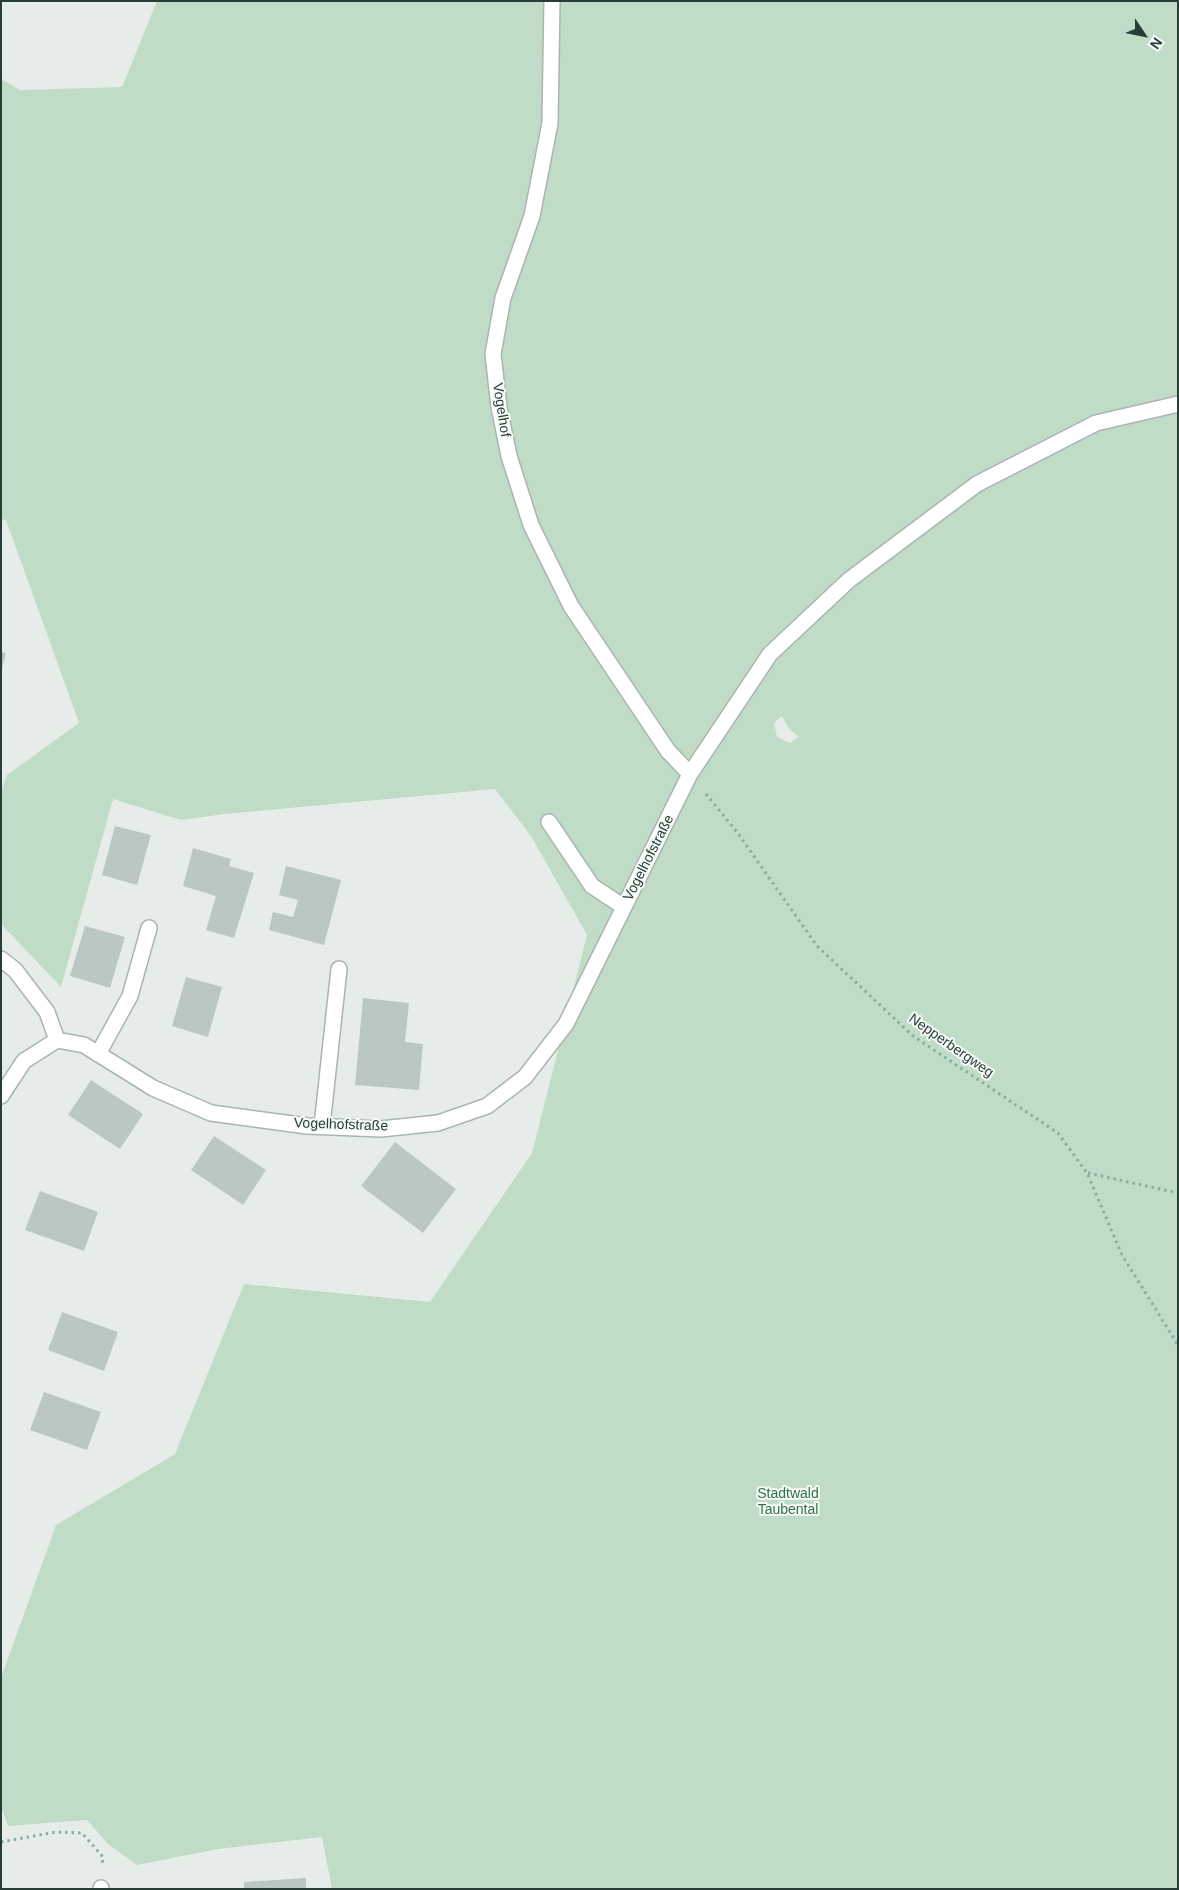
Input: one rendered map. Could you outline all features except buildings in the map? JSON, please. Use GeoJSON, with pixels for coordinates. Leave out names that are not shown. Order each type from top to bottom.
{"type":"FeatureCollection","features":[{"type":"Feature","properties":{"kind":"street","name":"Vogelhof"},"geometry":{"type":"LineString","coordinates":[[552,1],[550,123],[532,216],[503,298],[493,354],[499,407],[509,456],[531,525],[571,606],[668,751],[690,774]]}},
{"type":"Feature","properties":{"kind":"street","name":"Vogelhofstraße"},"geometry":{"type":"LineString","coordinates":[[56,1040],[84,1045],[153,1088],[212,1113],[322,1126],[381,1129],[438,1123],[487,1106],[525,1077],[566,1024],[690,774],[770,654],[857,574],[976,484],[1096,423],[1178,404]]}},
{"type":"Feature","properties":{"kind":"street"},"geometry":{"type":"LineString","coordinates":[[549,822],[592,886],[624,907]]}},
{"type":"Feature","properties":{"kind":"street"},"geometry":{"type":"LineString","coordinates":[[98,1054],[130,996],[149,928]]}},
{"type":"Feature","properties":{"kind":"street"},"geometry":{"type":"LineString","coordinates":[[1,959],[15,970],[47,1012],[56,1040],[24,1061],[1,1096]]}},
{"type":"Feature","properties":{"kind":"street"},"geometry":{"type":"LineString","coordinates":[[322,1126],[339,969]]}},
{"type":"Feature","properties":{"kind":"path","name":"Nepperbergweg"},"geometry":{"type":"LineString","coordinates":[[690,774],[737,832],[817,946],[913,1036],[1058,1133],[1087,1173],[1122,1256],[1178,1345]]}},
{"type":"Feature","properties":{"kind":"path"},"geometry":{"type":"LineString","coordinates":[[1087,1173],[1178,1193]]}},
{"type":"Feature","properties":{"kind":"path"},"geometry":{"type":"LineString","coordinates":[[1,1842],[56,1832],[82,1833],[103,1857],[101,1888]]}},
{"type":"Feature","properties":{"kind":"green space","name":"Stadtwald Taubental"},"geometry":{"type":"Polygon","coordinates":[[[157,1],[1178,1],[1178,1889],[332,1889],[322,1837],[218,1849],[137,1865],[108,1844],[87,1820],[8,1826],[1,1806],[1,1678],[56,1525],[175,1454],[244,1284],[430,1302],[532,1153],[587,935],[531,836],[495,789],[225,814],[181,820],[113,799],[61,987],[1,924],[1,793],[7,775],[79,723],[6,520],[1,519],[1,79],[20,90],[122,87],[157,1]],[[782,716],[774,723],[777,737],[790,743],[799,737],[789,729],[782,716]]]}}]}
